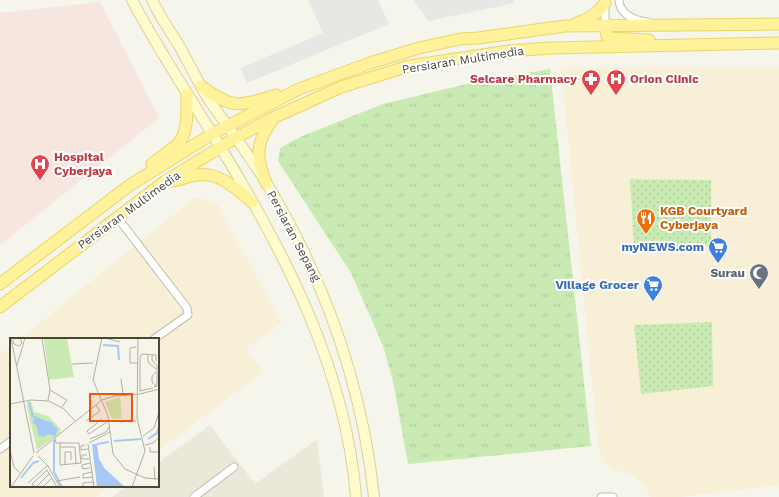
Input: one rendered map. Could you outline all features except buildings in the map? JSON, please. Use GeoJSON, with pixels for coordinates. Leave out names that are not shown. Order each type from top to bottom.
{"type":"FeatureCollection","features":[{"type":"Feature","properties":{"kind":"main road"},"geometry":{"type":"LineString","coordinates":[[565,26],[593,16],[601,9],[605,2]]}},
{"type":"Feature","properties":{"kind":"main road","name":"Persiaran Multimedia"},"geometry":{"type":"LineString","coordinates":[[0,284],[130,185],[212,134],[299,89],[370,63],[419,48],[460,39],[478,38],[565,26],[779,24]]}},
{"type":"Feature","properties":{"kind":"main road"},"geometry":{"type":"LineString","coordinates":[[605,25],[607,36],[611,38],[647,39],[658,41],[667,46]]}},
{"type":"Feature","properties":{"kind":"main road","name":"Persiaran Multimedia"},"geometry":{"type":"LineString","coordinates":[[0,307],[164,182],[237,137],[275,117],[341,87],[409,66],[509,51],[777,43]]}},
{"type":"Feature","properties":{"kind":"main road"},"geometry":{"type":"LineString","coordinates":[[201,86],[219,98],[230,103],[244,104],[299,89]]}},
{"type":"Feature","properties":{"kind":"main road"},"geometry":{"type":"LineString","coordinates":[[130,185],[156,161],[178,144],[186,127],[187,94]]}},
{"type":"Feature","properties":{"kind":"main road"},"geometry":{"type":"LineString","coordinates":[[266,182],[258,160],[259,148],[262,137],[275,117]]}},
{"type":"Feature","properties":{"kind":"main road"},"geometry":{"type":"LineString","coordinates":[[164,182],[198,175],[211,175],[227,182],[252,202]]}},
{"type":"Feature","properties":{"kind":"street","name":"Persiaran Sepang"},"geometry":{"type":"LineString","coordinates":[[132,0],[150,34],[221,147],[285,262],[322,347],[343,418],[352,459],[356,497]]}},
{"type":"Feature","properties":{"kind":"street","name":"Persiaran Sepang"},"geometry":{"type":"LineString","coordinates":[[152,0],[201,86],[237,137],[266,182],[320,287],[340,340],[362,415],[370,457],[374,497]]}},
{"type":"Feature","properties":{"kind":"street"},"geometry":{"type":"LineString","coordinates":[[618,0],[621,10],[627,16],[640,21],[663,25]]}},
{"type":"Feature","properties":{"kind":"street"},"geometry":{"type":"LineString","coordinates":[[605,2],[605,25]]}},
{"type":"Feature","properties":{"kind":"street"},"geometry":{"type":"LineString","coordinates":[[117,217],[187,308],[188,315],[155,338]]}},
{"type":"Feature","properties":{"kind":"street"},"geometry":{"type":"LineString","coordinates":[[0,449],[10,442]]}},
{"type":"Feature","properties":{"kind":"street"},"geometry":{"type":"LineString","coordinates":[[194,497],[234,467]]}},
{"type":"Feature","properties":{"kind":"street"},"geometry":{"type":"LineString","coordinates":[[601,497],[613,497]]}},
{"type":"Feature","properties":{"kind":"shaded area"},"geometry":{"type":"Polygon","coordinates":[[[308,0],[378,0],[389,24],[247,83],[240,68],[323,33],[308,0]]]}},
{"type":"Feature","properties":{"kind":"shaded area"},"geometry":{"type":"Polygon","coordinates":[[[413,0],[514,0],[515,3],[429,21],[413,0]]]}},
{"type":"Feature","properties":{"kind":"shaded area","name":"Hospital Cyberjaya"},"geometry":{"type":"Polygon","coordinates":[[[100,2],[159,118],[0,245],[0,13],[100,2]]]}},
{"type":"Feature","properties":{"kind":"shaded area"},"geometry":{"type":"Polygon","coordinates":[[[779,67],[779,485],[680,497],[651,497],[642,483],[630,474],[613,469],[605,463],[600,453],[561,68],[779,67]]]}},
{"type":"Feature","properties":{"kind":"shaded area"},"geometry":{"type":"Polygon","coordinates":[[[195,197],[217,203],[282,323],[246,348],[263,372],[159,450],[159,338],[21,338],[195,197]]]}},
{"type":"Feature","properties":{"kind":"shaded area"},"geometry":{"type":"Polygon","coordinates":[[[10,347],[10,487],[110,487],[96,497],[0,497],[0,355],[10,347]]]}},
{"type":"Feature","properties":{"kind":"shaded area"},"geometry":{"type":"Polygon","coordinates":[[[210,425],[255,484],[317,439],[324,497],[112,497],[126,487],[159,487],[159,462],[210,425]]]}},
{"type":"Feature","properties":{"kind":"green space"},"geometry":{"type":"Polygon","coordinates":[[[550,69],[591,446],[408,464],[393,381],[383,346],[351,273],[278,161],[280,148],[300,137],[383,104],[475,82],[550,69]]]}},
{"type":"Feature","properties":{"kind":"green space"},"geometry":{"type":"Polygon","coordinates":[[[630,179],[711,180],[711,246],[634,247],[630,179]]]}},
{"type":"Feature","properties":{"kind":"green space"},"geometry":{"type":"Polygon","coordinates":[[[712,322],[713,386],[641,394],[634,325],[712,322]]]}},
{"type":"Feature","properties":{"kind":"place","name":"Selcare Pharmacy"},"geometry":{"type":"Point","coordinates":[591,96]}},
{"type":"Feature","properties":{"kind":"place","name":"Orion Clinic"},"geometry":{"type":"Point","coordinates":[616,96]}},
{"type":"Feature","properties":{"kind":"place","name":"Hospital Cyberjaya"},"geometry":{"type":"Point","coordinates":[40,181]}},
{"type":"Feature","properties":{"kind":"place","name":"KGB Courtyard Cyberjaya"},"geometry":{"type":"Point","coordinates":[646,235]}},
{"type":"Feature","properties":{"kind":"place","name":"myNEWS.com"},"geometry":{"type":"Point","coordinates":[718,264]}},
{"type":"Feature","properties":{"kind":"place","name":"Surau"},"geometry":{"type":"Point","coordinates":[759,290]}},
{"type":"Feature","properties":{"kind":"place","name":"Village Grocer"},"geometry":{"type":"Point","coordinates":[653,302]}}]}
